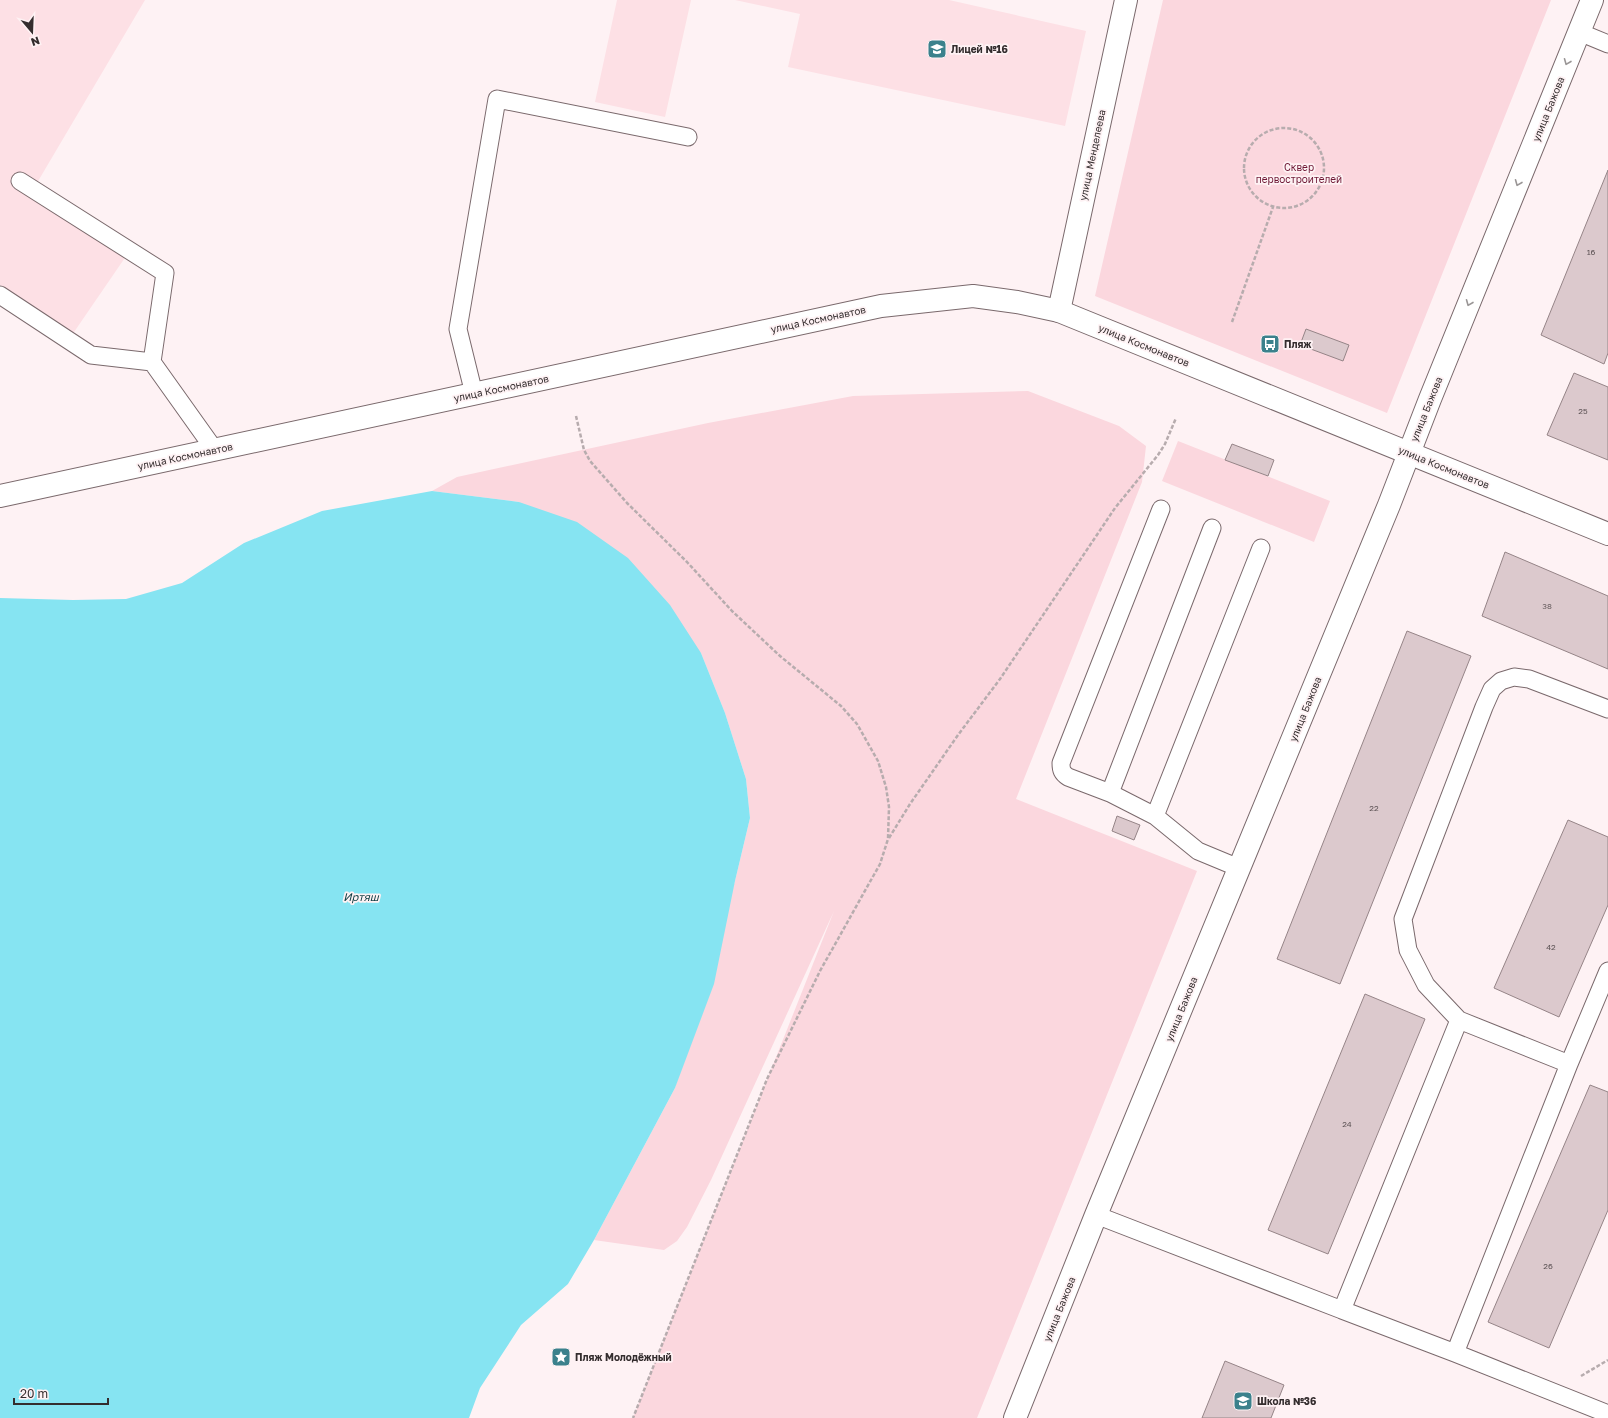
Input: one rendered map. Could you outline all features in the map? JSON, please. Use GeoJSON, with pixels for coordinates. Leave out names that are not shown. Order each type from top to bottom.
{"type":"FeatureCollection","features":[{"type":"Feature","properties":{"kind":"street","name":"улица Менделеева"},"geometry":{"type":"LineString","coordinates":[[1059,311],[1126,0]]}},
{"type":"Feature","properties":{"kind":"street","name":"улица Бажова"},"geometry":{"type":"LineString","coordinates":[[1015,1418],[1096,1215],[1389,505],[1592,0]]}},
{"type":"Feature","properties":{"kind":"street","name":"улица Космонавтов"},"geometry":{"type":"LineString","coordinates":[[0,496],[882,306],[973,296],[1017,302],[1059,311],[1608,534]]}},
{"type":"Feature","properties":{"kind":"lane"},"geometry":{"type":"LineString","coordinates":[[1579,32],[1608,44]]}},
{"type":"Feature","properties":{"kind":"lane"},"geometry":{"type":"LineString","coordinates":[[474,394],[458,329],[497,99],[688,137]]}},
{"type":"Feature","properties":{"kind":"lane"},"geometry":{"type":"LineString","coordinates":[[20,181],[165,273],[152,362],[214,449]]}},
{"type":"Feature","properties":{"kind":"lane"},"geometry":{"type":"LineString","coordinates":[[0,295],[91,355],[152,362]]}},
{"type":"Feature","properties":{"kind":"lane"},"geometry":{"type":"LineString","coordinates":[[1161,509],[1061,763],[1064,774],[1068,778],[1110,793],[1155,816],[1195,848],[1239,868]]}},
{"type":"Feature","properties":{"kind":"lane"},"geometry":{"type":"LineString","coordinates":[[1110,793],[1212,528]]}},
{"type":"Feature","properties":{"kind":"lane"},"geometry":{"type":"LineString","coordinates":[[1155,816],[1261,548]]}},
{"type":"Feature","properties":{"kind":"lane"},"geometry":{"type":"LineString","coordinates":[[1569,1064],[1459,1020],[1426,985],[1408,950],[1403,919],[1492,689],[1501,681],[1514,677],[1529,679],[1608,709]]}},
{"type":"Feature","properties":{"kind":"lane"},"geometry":{"type":"LineString","coordinates":[[1455,1353],[1569,1064],[1608,971]]}},
{"type":"Feature","properties":{"kind":"lane"},"geometry":{"type":"LineString","coordinates":[[1342,1310],[1459,1020]]}},
{"type":"Feature","properties":{"kind":"lane"},"geometry":{"type":"LineString","coordinates":[[1096,1215],[1455,1353],[1608,1414]]}},
{"type":"Feature","properties":{"kind":"path"},"geometry":{"type":"LineString","coordinates":[[1289,128],[1307,135],[1320,149],[1325,167],[1321,185],[1309,200],[1292,208],[1273,207],[1258,199],[1248,186],[1244,169],[1247,152],[1257,138],[1272,130],[1289,128]]}},
{"type":"Feature","properties":{"kind":"path"},"geometry":{"type":"LineString","coordinates":[[1232,322],[1273,207]]}},
{"type":"Feature","properties":{"kind":"path"},"geometry":{"type":"LineString","coordinates":[[576,416],[584,450],[590,461],[627,503],[687,562],[732,611],[780,656],[840,706],[857,724],[878,761],[886,787],[889,807],[888,839]]}},
{"type":"Feature","properties":{"kind":"path"},"geometry":{"type":"LineString","coordinates":[[633,1418],[767,1079],[820,971],[880,864],[888,839],[922,787],[1000,679],[1115,508],[1158,455],[1165,444],[1176,418]]}},
{"type":"Feature","properties":{"kind":"shaded area"},"geometry":{"type":"Polygon","coordinates":[[[0,0],[145,0],[34,188],[133,246],[72,335],[0,285],[0,0]]]}},
{"type":"Feature","properties":{"kind":"shaded area"},"geometry":{"type":"Polygon","coordinates":[[[617,0],[691,0],[665,117],[595,102],[617,0]]]}},
{"type":"Feature","properties":{"kind":"shaded area","name":"Лицей №16"},"geometry":{"type":"Polygon","coordinates":[[[735,0],[949,0],[1086,31],[1065,126],[788,67],[800,14],[735,0]]]}},
{"type":"Feature","properties":{"kind":"green space","name":"Сквер первостроителей"},"geometry":{"type":"Polygon","coordinates":[[[1163,0],[1551,0],[1387,413],[1095,296],[1163,0]]]}},
{"type":"Feature","properties":{"kind":"green space"},"geometry":{"type":"Polygon","coordinates":[[[1028,391],[1119,426],[1146,446],[1142,482],[1016,799],[1197,871],[977,1418],[633,1418],[834,911],[711,1180],[687,1227],[677,1241],[664,1250],[594,1240],[675,1088],[735,881],[750,818],[746,779],[725,713],[701,653],[519,502],[432,491],[457,477],[708,423],[853,396],[1028,391]]]}},
{"type":"Feature","properties":{"kind":"green space"},"geometry":{"type":"Polygon","coordinates":[[[1178,441],[1330,501],[1314,542],[1162,481],[1178,441]]]}},
{"type":"Feature","properties":{"kind":"water","name":"Иртяш"},"geometry":{"type":"Polygon","coordinates":[[[432,491],[519,502],[577,522],[628,558],[670,605],[701,653],[725,713],[746,779],[750,818],[735,881],[714,984],[675,1088],[594,1240],[568,1284],[521,1325],[480,1388],[469,1418],[0,1418],[0,598],[73,600],[126,599],[182,583],[244,543],[322,511],[432,491]]]}},
{"type":"Feature","properties":{"kind":"building"},"geometry":{"type":"Polygon","coordinates":[[[1608,170],[1608,353],[1604,364],[1541,335],[1608,170]]]}},
{"type":"Feature","properties":{"kind":"building"},"geometry":{"type":"Polygon","coordinates":[[[1306,329],[1349,345],[1343,361],[1300,345],[1306,329]]]}},
{"type":"Feature","properties":{"kind":"building"},"geometry":{"type":"Polygon","coordinates":[[[1574,373],[1608,387],[1608,460],[1547,435],[1574,373]]]}},
{"type":"Feature","properties":{"kind":"building"},"geometry":{"type":"Polygon","coordinates":[[[1232,444],[1274,460],[1268,476],[1225,460],[1232,444]]]}},
{"type":"Feature","properties":{"kind":"building"},"geometry":{"type":"Polygon","coordinates":[[[1505,552],[1608,596],[1608,669],[1482,616],[1505,552]]]}},
{"type":"Feature","properties":{"kind":"building"},"geometry":{"type":"Polygon","coordinates":[[[1407,631],[1471,656],[1340,984],[1277,959],[1407,631]]]}},
{"type":"Feature","properties":{"kind":"building"},"geometry":{"type":"Polygon","coordinates":[[[1117,816],[1140,825],[1134,840],[1112,831],[1117,816]]]}},
{"type":"Feature","properties":{"kind":"building"},"geometry":{"type":"Polygon","coordinates":[[[1568,820],[1608,837],[1608,905],[1559,1017],[1494,988],[1568,820]]]}},
{"type":"Feature","properties":{"kind":"building"},"geometry":{"type":"Polygon","coordinates":[[[1365,994],[1425,1019],[1328,1254],[1268,1230],[1365,994]]]}},
{"type":"Feature","properties":{"kind":"building"},"geometry":{"type":"Polygon","coordinates":[[[1590,1085],[1608,1092],[1608,1210],[1549,1348],[1488,1322],[1590,1085]]]}},
{"type":"Feature","properties":{"kind":"building","name":"Школа №36"},"geometry":{"type":"Polygon","coordinates":[[[1225,1361],[1284,1385],[1271,1418],[1202,1418],[1225,1361]]]}},
{"type":"Feature","properties":{"kind":"place","name":"Лицей №16"},"geometry":{"type":"Point","coordinates":[937,49]}},
{"type":"Feature","properties":{"kind":"place","name":"Пляж"},"geometry":{"type":"Point","coordinates":[1270,344]}},
{"type":"Feature","properties":{"kind":"place","name":"Пляж Молодёжный"},"geometry":{"type":"Point","coordinates":[561,1357]}},
{"type":"Feature","properties":{"kind":"place","name":"Школа №36"},"geometry":{"type":"Point","coordinates":[1243,1401]}}]}
